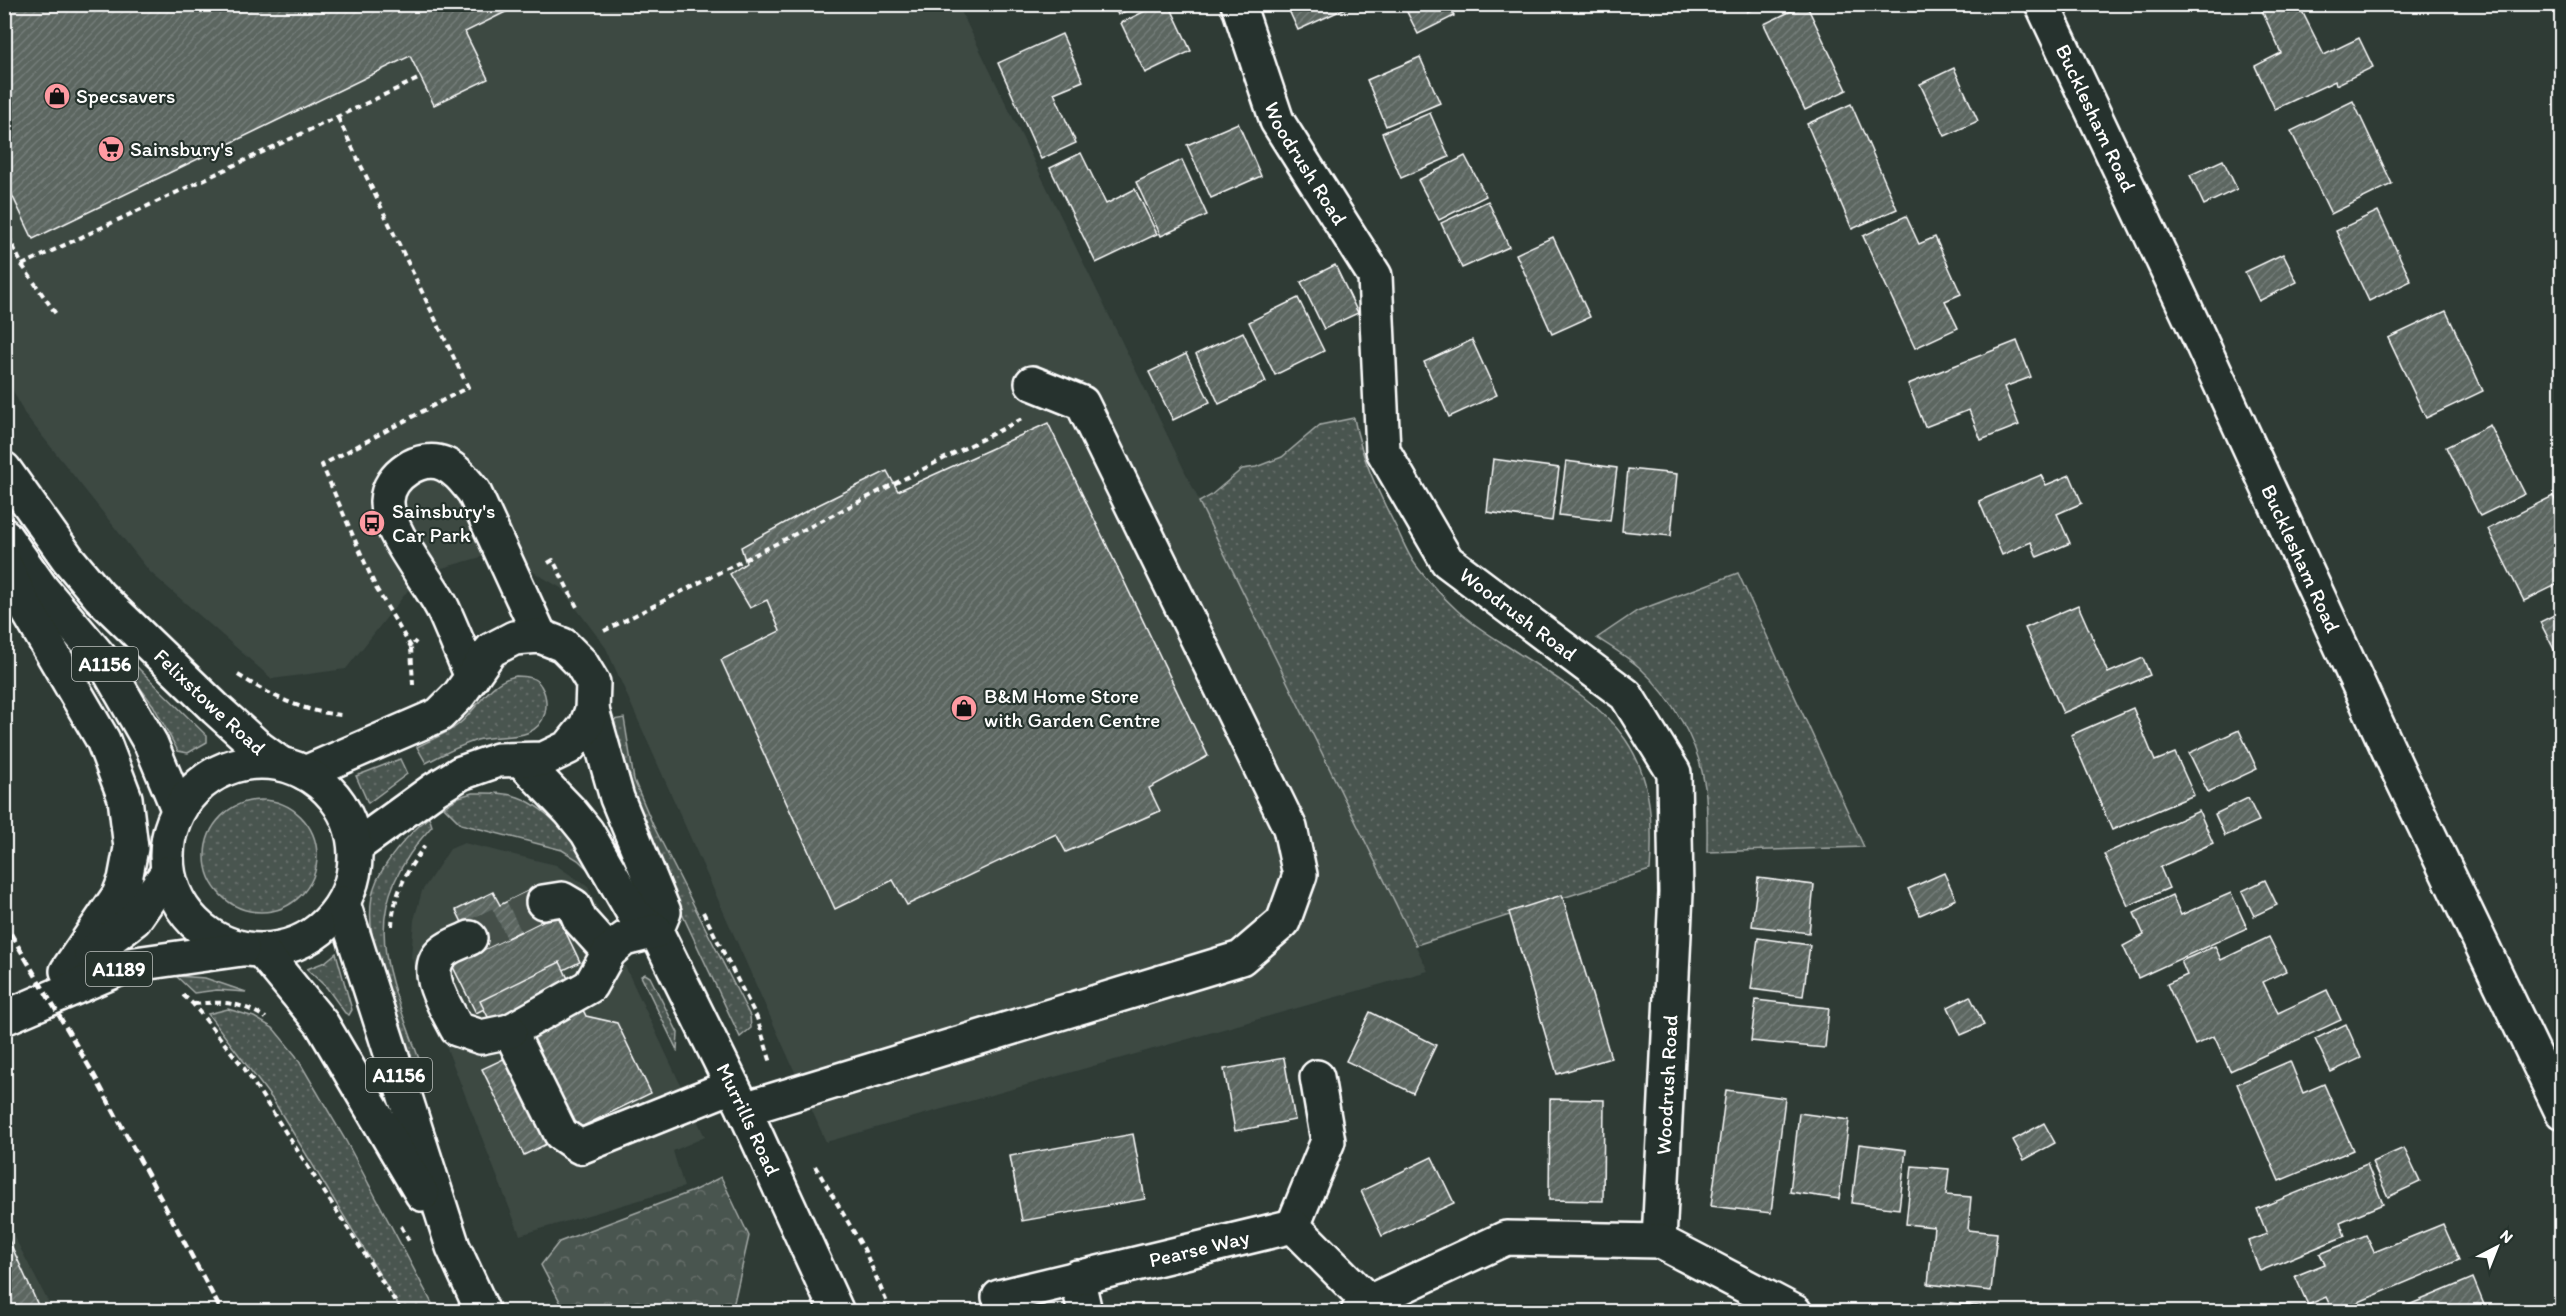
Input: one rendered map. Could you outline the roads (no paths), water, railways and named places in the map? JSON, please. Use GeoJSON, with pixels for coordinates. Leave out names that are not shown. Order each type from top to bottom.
{"type":"FeatureCollection","features":[{"type":"Feature","properties":{"kind":"street","name":"Woodrush Road"},"geometry":{"type":"LineString","coordinates":[[1238,4],[1278,121],[1375,276],[1383,452],[1447,561],[1626,695],[1674,773],[1676,893],[1659,1241]]}},
{"type":"Feature","properties":{"kind":"street","name":"Bucklesham Road"},"geometry":{"type":"LineString","coordinates":[[2042,4],[2182,300],[2396,766],[2562,1112]]}},
{"type":"Feature","properties":{"kind":"street"},"geometry":{"type":"LineString","coordinates":[[510,1031],[561,1134],[580,1147],[738,1098],[783,1098],[1241,958],[1283,922],[1300,876],[1290,828],[1082,403],[1032,383]]}},
{"type":"Feature","properties":{"kind":"street"},"geometry":{"type":"LineString","coordinates":[[470,938],[443,951],[435,961],[433,977],[457,1029],[481,1037],[510,1031],[590,986],[609,952],[624,939],[656,931],[664,912],[617,798],[592,710],[593,683],[581,663],[551,640],[474,492],[459,474],[443,463],[423,462],[405,471],[393,482],[387,500],[391,520],[428,588],[442,607],[472,676]]}},
{"type":"Feature","properties":{"kind":"street","name":"Felixstowe Road"},"geometry":{"type":"LineString","coordinates":[[4,470],[68,559],[99,596],[216,709],[293,769]]}},
{"type":"Feature","properties":{"kind":"street","name":"A1156"},"geometry":{"type":"LineString","coordinates":[[4,535],[42,589],[104,662],[151,744],[178,810]]}},
{"type":"Feature","properties":{"kind":"street"},"geometry":{"type":"LineString","coordinates":[[4,563],[22,601],[104,740],[124,798],[131,848],[127,873],[119,895],[67,971]]}},
{"type":"Feature","properties":{"kind":"street"},"geometry":{"type":"LineString","coordinates":[[293,769],[439,716],[459,695],[491,650],[514,638],[551,640]]}},
{"type":"Feature","properties":{"kind":"street"},"geometry":{"type":"LineString","coordinates":[[354,847],[435,789],[461,774],[498,760],[544,759],[569,747],[586,726],[592,710]]}},
{"type":"Feature","properties":{"kind":"street","name":"Murrills Road"},"geometry":{"type":"LineString","coordinates":[[521,760],[587,832],[634,914],[656,931],[738,1098],[837,1311]]}},
{"type":"Feature","properties":{"kind":"street"},"geometry":{"type":"LineString","coordinates":[[251,762],[293,769],[330,792],[347,817],[354,847],[354,867],[343,903],[322,928],[294,945],[252,950],[216,940],[193,923],[177,900],[167,873],[167,840],[178,810],[197,786],[222,770],[251,762]]}},
{"type":"Feature","properties":{"kind":"street","name":"A1189"},"geometry":{"type":"LineString","coordinates":[[4,1018],[134,920],[167,873]]}},
{"type":"Feature","properties":{"kind":"street"},"geometry":{"type":"LineString","coordinates":[[543,902],[562,899],[574,906],[580,920],[609,952]]}},
{"type":"Feature","properties":{"kind":"street","name":"A1156"},"geometry":{"type":"LineString","coordinates":[[343,903],[453,1247]]}},
{"type":"Feature","properties":{"kind":"street","name":"A1156"},"geometry":{"type":"LineString","coordinates":[[252,950],[322,1024],[453,1247],[483,1311]]}},
{"type":"Feature","properties":{"kind":"street","name":"A1189"},"geometry":{"type":"LineString","coordinates":[[4,1018],[128,965],[252,950]]}},
{"type":"Feature","properties":{"kind":"street"},"geometry":{"type":"LineString","coordinates":[[1317,1077],[1328,1141],[1293,1226],[1364,1307],[1506,1238],[1659,1241],[1795,1311]]}},
{"type":"Feature","properties":{"kind":"street","name":"Pearse Way"},"geometry":{"type":"LineString","coordinates":[[999,1297],[1293,1226]]}},
{"type":"Feature","properties":{"kind":"street"},"geometry":{"type":"LineString","coordinates":[[1077,1277],[1085,1311]]}},
{"type":"Feature","properties":{"kind":"tunnel"},"geometry":{"type":"LineString","coordinates":[[470,938],[543,902]]}},
{"type":"Feature","properties":{"kind":"railway"},"geometry":{"type":"LineString","coordinates":[[4,922],[94,1075],[222,1312]]}},
{"type":"Feature","properties":{"kind":"place","name":"Specsavers"},"geometry":{"type":"Point","coordinates":[57,96]}},
{"type":"Feature","properties":{"kind":"place","name":"Sainsbury's"},"geometry":{"type":"Point","coordinates":[111,149]}},
{"type":"Feature","properties":{"kind":"place","name":"Sainsbury's Car Park"},"geometry":{"type":"Point","coordinates":[372,523]}},
{"type":"Feature","properties":{"kind":"place","name":"B&M Home Store with Garden Centre"},"geometry":{"type":"Point","coordinates":[964,708]}}]}
